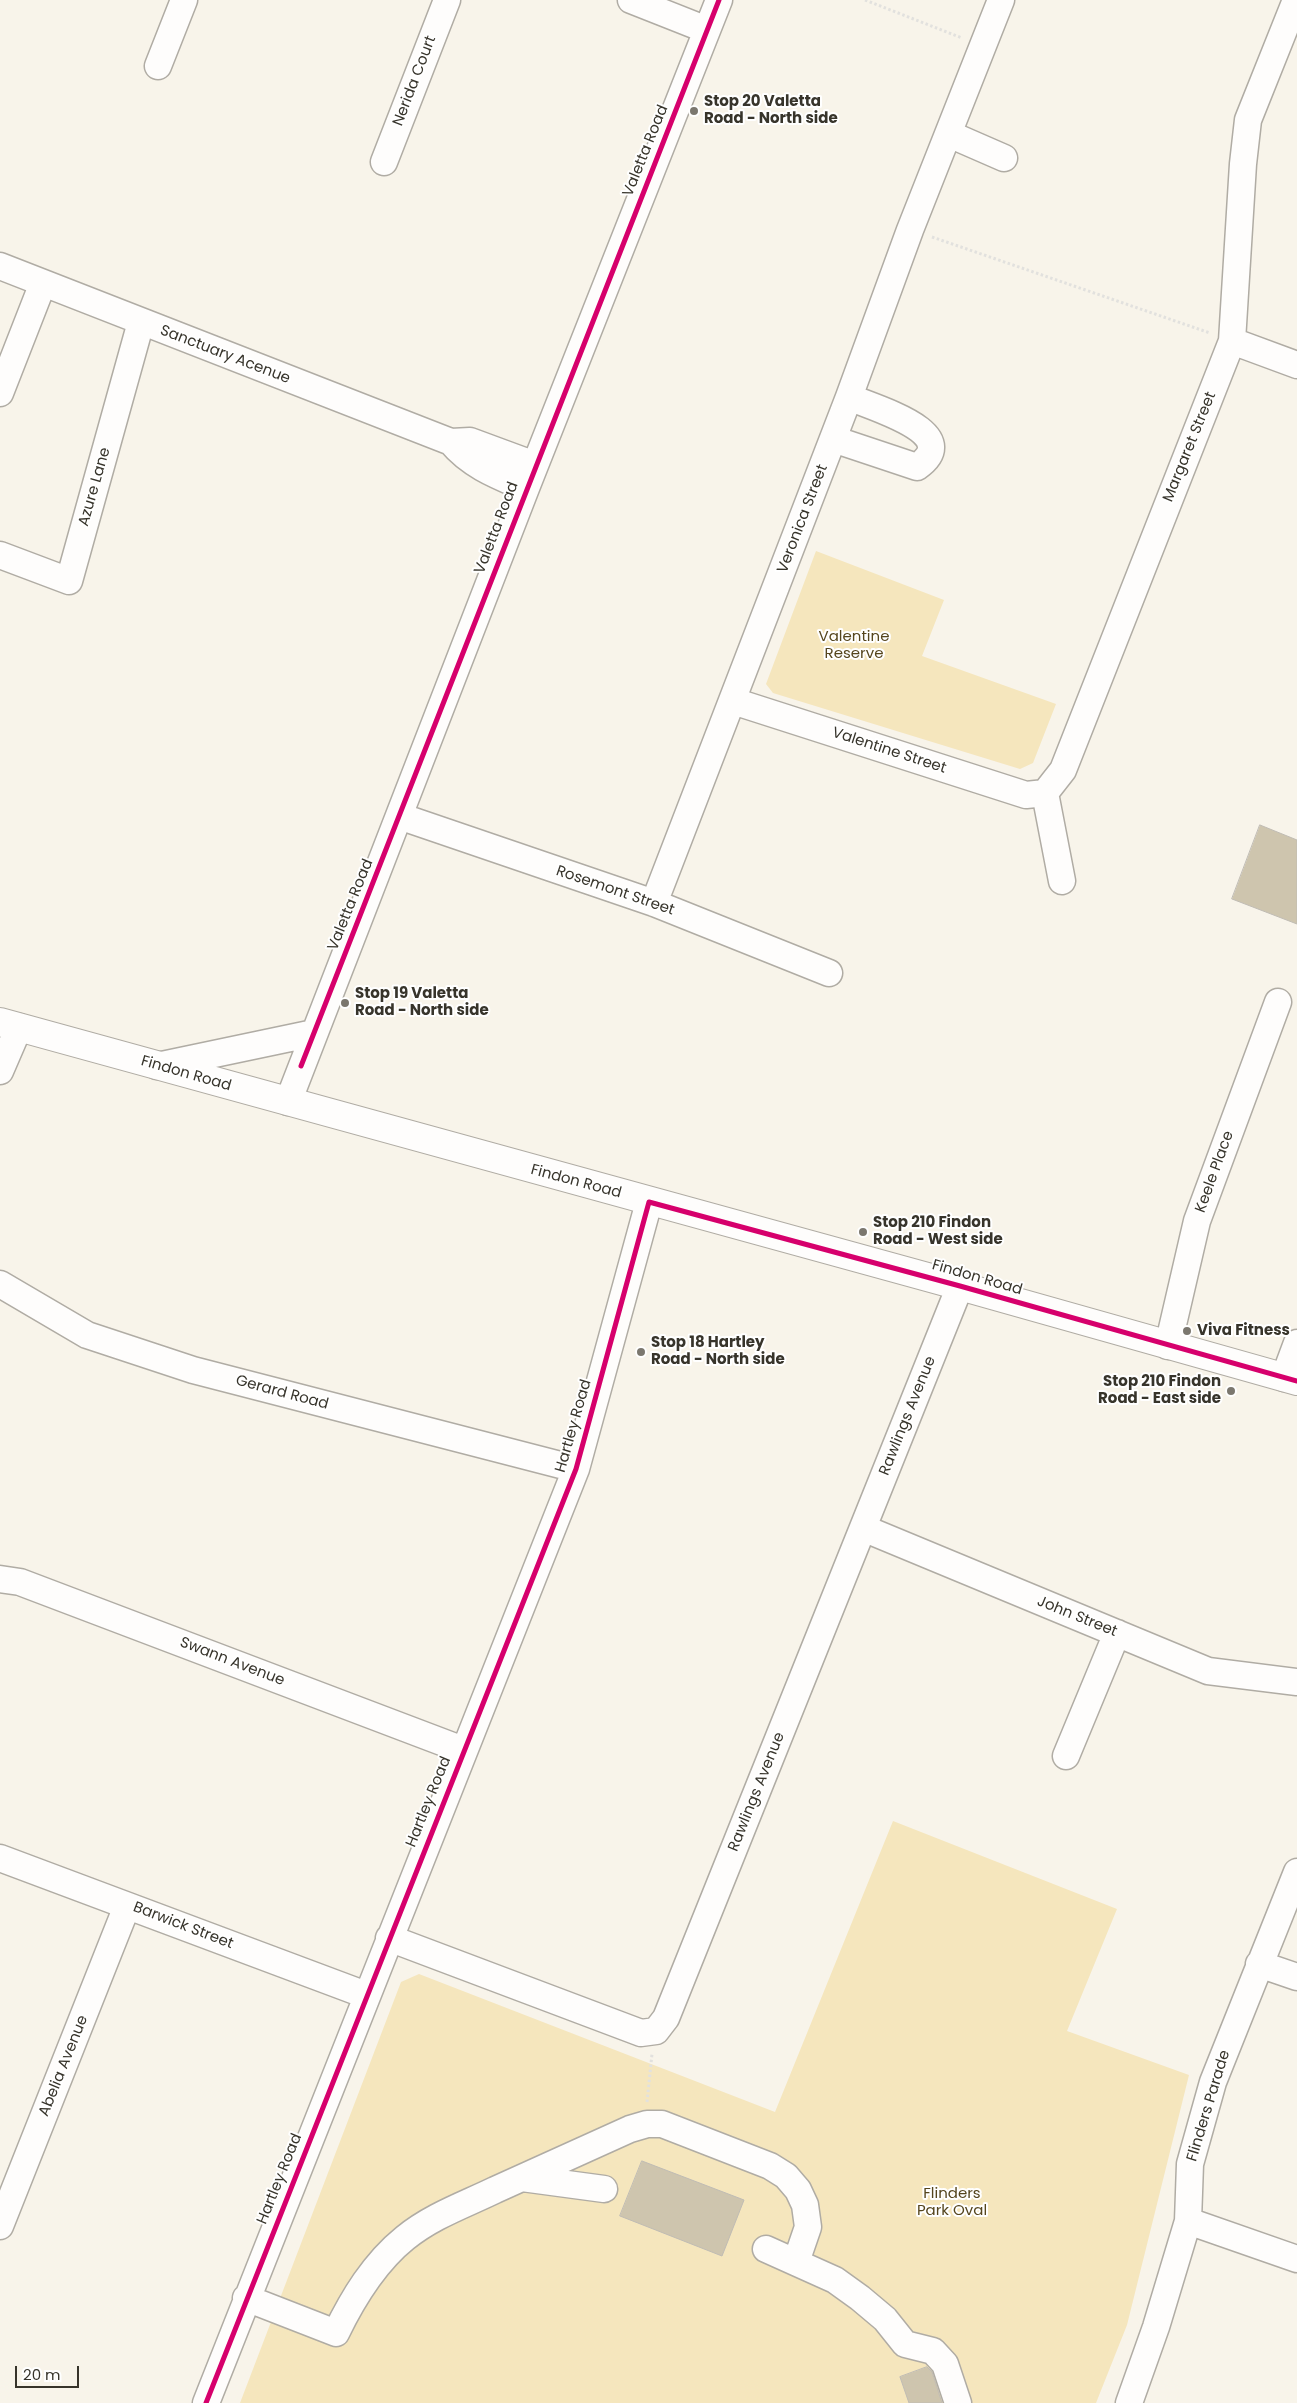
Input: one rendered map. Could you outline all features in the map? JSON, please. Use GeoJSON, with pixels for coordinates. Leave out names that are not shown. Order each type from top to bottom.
{"type":"FeatureCollection","features":[{"type":"Feature","properties":{"kind":"main road","name":"Findon Road"},"geometry":{"type":"LineString","coordinates":[[9,1024],[649,1202],[960,1286],[1290,1380]]}},
{"type":"Feature","properties":{"kind":"street"},"geometry":{"type":"LineString","coordinates":[[158,66],[184,0]]}},
{"type":"Feature","properties":{"kind":"street","name":"Nerida Court"},"geometry":{"type":"LineString","coordinates":[[384,162],[447,0]]}},
{"type":"Feature","properties":{"kind":"street"},"geometry":{"type":"LineString","coordinates":[[631,0],[707,30]]}},
{"type":"Feature","properties":{"kind":"street","name":"Valetta Road"},"geometry":{"type":"LineString","coordinates":[[288,1102],[719,0]]}},
{"type":"Feature","properties":{"kind":"street","name":"Veronica Street"},"geometry":{"type":"LineString","coordinates":[[654,903],[734,701],[910,230],[1001,0]]}},
{"type":"Feature","properties":{"kind":"street","name":"Margaret Street"},"geometry":{"type":"LineString","coordinates":[[1045,793],[1062,770],[1232,341],[1243,164],[1248,120],[1296,0]]}},
{"type":"Feature","properties":{"kind":"street"},"geometry":{"type":"LineString","coordinates":[[949,134],[1004,158]]}},
{"type":"Feature","properties":{"kind":"street","name":"Sanctuary Acenue"},"geometry":{"type":"LineString","coordinates":[[0,266],[451,442],[463,457],[487,471],[531,477]]}},
{"type":"Feature","properties":{"kind":"street"},"geometry":{"type":"LineString","coordinates":[[0,393],[43,283]]}},
{"type":"Feature","properties":{"kind":"street","name":"Azure Lane"},"geometry":{"type":"LineString","coordinates":[[0,555],[69,581],[141,322]]}},
{"type":"Feature","properties":{"kind":"street"},"geometry":{"type":"LineString","coordinates":[[1232,341],[1297,365]]}},
{"type":"Feature","properties":{"kind":"street"},"geometry":{"type":"LineString","coordinates":[[833,439],[917,467],[929,459],[932,446],[931,441],[929,436],[918,426],[849,397]]}},
{"type":"Feature","properties":{"kind":"street","name":"Valentine Street"},"geometry":{"type":"LineString","coordinates":[[734,701],[1026,795],[1045,793]]}},
{"type":"Feature","properties":{"kind":"street"},"geometry":{"type":"LineString","coordinates":[[1045,793],[1062,880]]}},
{"type":"Feature","properties":{"kind":"street","name":"Rosemont Street"},"geometry":{"type":"LineString","coordinates":[[399,816],[654,903],[829,973]]}},
{"type":"Feature","properties":{"kind":"street","name":"Keele Place"},"geometry":{"type":"LineString","coordinates":[[1168,1346],[1197,1221],[1278,1002]]}},
{"type":"Feature","properties":{"kind":"street"},"geometry":{"type":"LineString","coordinates":[[0,1071],[9,1024]]}},
{"type":"Feature","properties":{"kind":"street"},"geometry":{"type":"LineString","coordinates":[[157,1066],[314,1032]]}},
{"type":"Feature","properties":{"kind":"street","name":"Hartley Road"},"geometry":{"type":"LineString","coordinates":[[206,2403],[463,1750],[576,1469],[649,1202]]}},
{"type":"Feature","properties":{"kind":"street","name":"Gerard Road"},"geometry":{"type":"LineString","coordinates":[[0,1284],[88,1335],[193,1370],[576,1469]]}},
{"type":"Feature","properties":{"kind":"street","name":"Rawlings Avenue"},"geometry":{"type":"LineString","coordinates":[[656,2031],[666,2018],[960,1286]]}},
{"type":"Feature","properties":{"kind":"street"},"geometry":{"type":"LineString","coordinates":[[1290,1380],[1297,1343]]}},
{"type":"Feature","properties":{"kind":"street","name":"John Street"},"geometry":{"type":"LineString","coordinates":[[863,1528],[1208,1671],[1297,1682]]}},
{"type":"Feature","properties":{"kind":"street","name":"Swann Avenue"},"geometry":{"type":"LineString","coordinates":[[0,1579],[20,1582],[463,1750]]}},
{"type":"Feature","properties":{"kind":"street"},"geometry":{"type":"LineString","coordinates":[[1066,1756],[1117,1633]]}},
{"type":"Feature","properties":{"kind":"street","name":"Barwick Street"},"geometry":{"type":"LineString","coordinates":[[0,1858],[366,1995]]}},
{"type":"Feature","properties":{"kind":"street","name":"Flinders Parade"},"geometry":{"type":"LineString","coordinates":[[1129,2403],[1156,2327],[1188,2221],[1190,2164],[1208,2100],[1259,1964],[1297,1872]]}},
{"type":"Feature","properties":{"kind":"street","name":"Abelia Avenue"},"geometry":{"type":"LineString","coordinates":[[0,2226],[128,1906]]}},
{"type":"Feature","properties":{"kind":"street"},"geometry":{"type":"LineString","coordinates":[[389,1938],[641,2034],[656,2031]]}},
{"type":"Feature","properties":{"kind":"street"},"geometry":{"type":"LineString","coordinates":[[1259,1964],[1297,1977]]}},
{"type":"Feature","properties":{"kind":"street"},"geometry":{"type":"LineString","coordinates":[[246,2298],[336,2333],[366,2281],[385,2256],[405,2238],[449,2210],[630,2128],[647,2124],[662,2124],[770,2166],[786,2176],[798,2190],[805,2205],[808,2226],[796,2262]]}},
{"type":"Feature","properties":{"kind":"street"},"geometry":{"type":"LineString","coordinates":[[522,2178],[604,2189]]}},
{"type":"Feature","properties":{"kind":"street"},"geometry":{"type":"LineString","coordinates":[[1188,2221],[1297,2259]]}},
{"type":"Feature","properties":{"kind":"street"},"geometry":{"type":"LineString","coordinates":[[766,2249],[834,2280],[860,2298],[884,2319],[905,2344],[933,2351],[945,2364],[958,2403]]}},
{"type":"Feature","properties":{"kind":"path"},"geometry":{"type":"LineString","coordinates":[[865,0],[964,39]]}},
{"type":"Feature","properties":{"kind":"path"},"geometry":{"type":"LineString","coordinates":[[910,230],[1232,341]]}},
{"type":"Feature","properties":{"kind":"path"},"geometry":{"type":"LineString","coordinates":[[647,2124],[647,2085],[656,2031]]}},
{"type":"Feature","properties":{"kind":"green space","name":"Valentine Reserve"},"geometry":{"type":"Polygon","coordinates":[[[816,551],[944,600],[922,656],[1056,704],[1033,763],[1020,769],[773,693],[766,684],[816,551]]]}},
{"type":"Feature","properties":{"kind":"green space","name":"Flinders Park Oval"},"geometry":{"type":"Polygon","coordinates":[[[893,1821],[1117,1909],[1067,2031],[1189,2075],[1127,2325],[1096,2403],[240,2403],[401,1982],[419,1974],[775,2112],[893,1821]]]}},
{"type":"Feature","properties":{"kind":"building"},"geometry":{"type":"Polygon","coordinates":[[[1260,825],[1297,840],[1297,924],[1232,899],[1260,825]]]}},
{"type":"Feature","properties":{"kind":"building"},"geometry":{"type":"Polygon","coordinates":[[[642,2161],[744,2200],[722,2256],[620,2216],[642,2161]]]}},
{"type":"Feature","properties":{"kind":"building"},"geometry":{"type":"Polygon","coordinates":[[[927,2367],[932,2372],[942,2403],[909,2403],[900,2377],[927,2367]]]}},
{"type":"Feature","properties":{"kind":"cycle path"},"geometry":{"type":"LineString","coordinates":[[301,1066],[719,0]]}},
{"type":"Feature","properties":{"kind":"cycle path"},"geometry":{"type":"LineString","coordinates":[[206,2403],[576,1469],[649,1202],[960,1286],[1297,1381]]}},
{"type":"Feature","properties":{"kind":"place","name":"Stop 20 Valetta Road - North side"},"geometry":{"type":"Point","coordinates":[694,111]}},
{"type":"Feature","properties":{"kind":"place","name":"Stop 19 Valetta Road - North side"},"geometry":{"type":"Point","coordinates":[345,1003]}},
{"type":"Feature","properties":{"kind":"place","name":"Stop 210 Findon Road - West side"},"geometry":{"type":"Point","coordinates":[863,1232]}},
{"type":"Feature","properties":{"kind":"place","name":"Viva Fitness"},"geometry":{"type":"Point","coordinates":[1187,1331]}},
{"type":"Feature","properties":{"kind":"place","name":"Stop 18 Hartley Road - North side"},"geometry":{"type":"Point","coordinates":[641,1352]}},
{"type":"Feature","properties":{"kind":"place","name":"Stop 210 Findon Road - East side"},"geometry":{"type":"Point","coordinates":[1231,1391]}}]}
